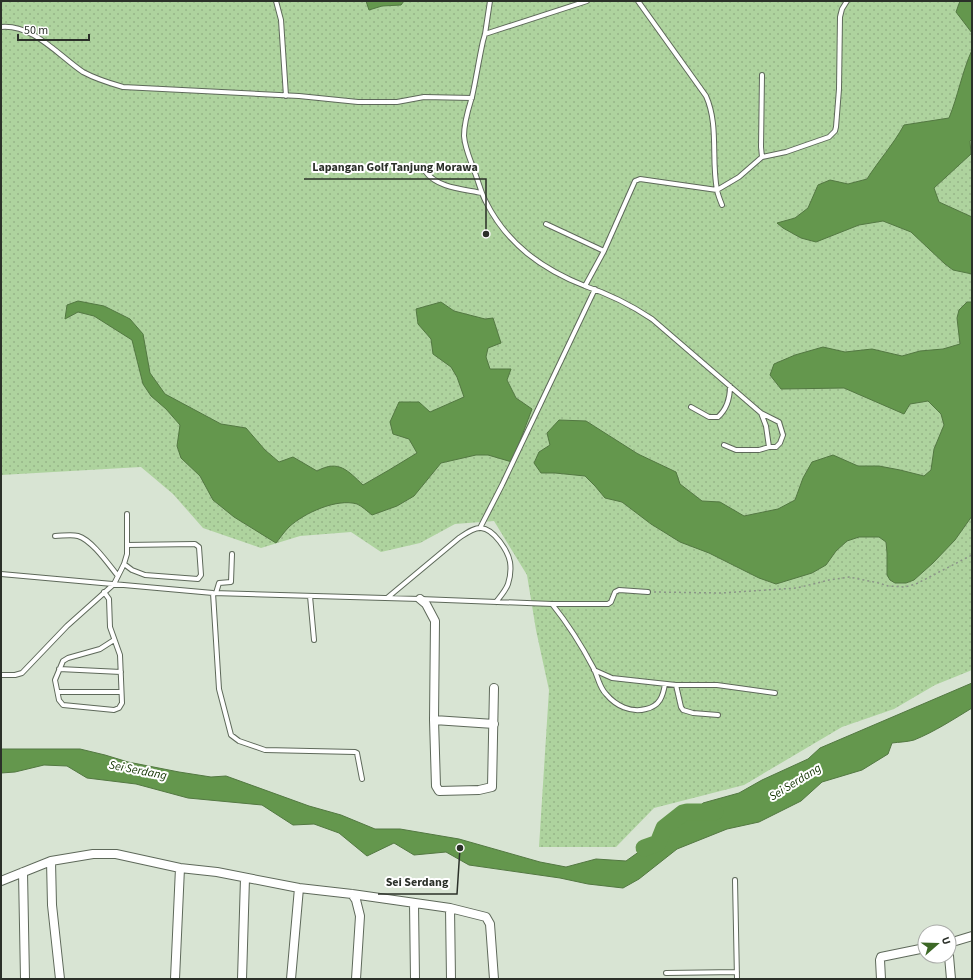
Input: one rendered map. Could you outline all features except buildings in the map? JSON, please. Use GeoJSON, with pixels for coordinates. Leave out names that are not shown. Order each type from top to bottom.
{"type":"FeatureCollection","features":[{"type":"Feature","properties":{"kind":"street"},"geometry":{"type":"LineString","coordinates":[[420,599],[426,604],[435,621],[434,720],[436,786],[440,791],[479,790],[492,788],[494,688]]}},
{"type":"Feature","properties":{"kind":"street"},"geometry":{"type":"LineString","coordinates":[[434,720],[494,724]]}},
{"type":"Feature","properties":{"kind":"street"},"geometry":{"type":"LineString","coordinates":[[1,880],[51,861],[93,854],[116,854],[180,868],[217,872],[299,888],[414,902],[450,908],[486,917],[488,919],[490,924],[494,979]]}},
{"type":"Feature","properties":{"kind":"street"},"geometry":{"type":"LineString","coordinates":[[51,861],[52,905],[60,979]]}},
{"type":"Feature","properties":{"kind":"street"},"geometry":{"type":"LineString","coordinates":[[175,979],[180,868]]}},
{"type":"Feature","properties":{"kind":"street"},"geometry":{"type":"LineString","coordinates":[[23,872],[25,979]]}},
{"type":"Feature","properties":{"kind":"street"},"geometry":{"type":"LineString","coordinates":[[242,979],[245,878]]}},
{"type":"Feature","properties":{"kind":"street"},"geometry":{"type":"LineString","coordinates":[[291,979],[299,888]]}},
{"type":"Feature","properties":{"kind":"street"},"geometry":{"type":"LineString","coordinates":[[352,894],[356,900],[360,916],[356,979]]}},
{"type":"Feature","properties":{"kind":"street"},"geometry":{"type":"LineString","coordinates":[[414,902],[415,979]]}},
{"type":"Feature","properties":{"kind":"street"},"geometry":{"type":"LineString","coordinates":[[450,908],[451,979]]}},
{"type":"Feature","properties":{"kind":"street"},"geometry":{"type":"LineString","coordinates":[[957,941],[972,936]]}},
{"type":"Feature","properties":{"kind":"street"},"geometry":{"type":"LineString","coordinates":[[882,979],[881,957],[917,950]]}},
{"type":"Feature","properties":{"kind":"street"},"geometry":{"type":"LineString","coordinates":[[950,964],[951,979]]}},
{"type":"Feature","properties":{"kind":"lane"},"geometry":{"type":"LineString","coordinates":[[276,1],[281,20],[286,96]]}},
{"type":"Feature","properties":{"kind":"lane"},"geometry":{"type":"LineString","coordinates":[[490,1],[472,98],[465,120],[464,136],[467,150],[485,201],[496,219],[516,244],[543,266],[564,278],[595,289],[624,302],[652,320],[761,413],[779,422],[782,430],[783,435],[779,445],[773,448],[769,446],[759,450],[736,450],[724,445]]}},
{"type":"Feature","properties":{"kind":"lane"},"geometry":{"type":"LineString","coordinates":[[485,34],[587,1]]}},
{"type":"Feature","properties":{"kind":"lane"},"geometry":{"type":"LineString","coordinates":[[638,1],[706,96],[711,106],[717,190],[722,205]]}},
{"type":"Feature","properties":{"kind":"lane"},"geometry":{"type":"LineString","coordinates":[[585,286],[604,251],[635,181],[640,179],[717,190],[740,177],[762,157],[802,146],[829,136],[835,131],[839,89],[839,22],[842,10],[847,1]]}},
{"type":"Feature","properties":{"kind":"lane"},"geometry":{"type":"LineString","coordinates":[[1,27],[19,29],[34,36],[46,43],[83,72],[102,81],[123,87],[374,102],[397,102],[424,97],[472,98]]}},
{"type":"Feature","properties":{"kind":"lane"},"geometry":{"type":"LineString","coordinates":[[762,75],[762,157]]}},
{"type":"Feature","properties":{"kind":"lane"},"geometry":{"type":"LineString","coordinates":[[425,170],[432,180],[482,193]]}},
{"type":"Feature","properties":{"kind":"lane"},"geometry":{"type":"LineString","coordinates":[[546,224],[604,251]]}},
{"type":"Feature","properties":{"kind":"lane"},"geometry":{"type":"LineString","coordinates":[[480,528],[502,486],[595,289]]}},
{"type":"Feature","properties":{"kind":"lane"},"geometry":{"type":"LineString","coordinates":[[691,407],[709,417],[718,417],[722,414],[728,401],[730,386]]}},
{"type":"Feature","properties":{"kind":"lane"},"geometry":{"type":"LineString","coordinates":[[761,413],[766,426],[769,446]]}},
{"type":"Feature","properties":{"kind":"lane"},"geometry":{"type":"LineString","coordinates":[[1,675],[15,676],[22,673],[67,626],[114,584],[124,564],[127,545],[127,514]]}},
{"type":"Feature","properties":{"kind":"lane"},"geometry":{"type":"LineString","coordinates":[[386,598],[459,538],[468,532],[480,528],[495,535],[510,561],[508,585],[496,602]]}},
{"type":"Feature","properties":{"kind":"lane"},"geometry":{"type":"LineString","coordinates":[[56,536],[77,536],[84,539],[118,576]]}},
{"type":"Feature","properties":{"kind":"lane"},"geometry":{"type":"LineString","coordinates":[[124,564],[132,570],[145,575],[198,579],[201,575],[199,547],[195,544],[127,545]]}},
{"type":"Feature","properties":{"kind":"lane"},"geometry":{"type":"LineString","coordinates":[[232,554],[231,581],[219,583],[215,593],[219,689],[231,735],[239,742],[265,750],[355,752],[357,753],[362,779]]}},
{"type":"Feature","properties":{"kind":"lane"},"geometry":{"type":"LineString","coordinates":[[1,574],[215,593],[552,604],[608,604],[611,602],[615,592],[619,590],[648,592]]}},
{"type":"Feature","properties":{"kind":"lane"},"geometry":{"type":"LineString","coordinates":[[104,592],[109,599],[110,627],[120,655],[122,703],[119,708],[114,710],[63,704],[59,700],[55,680],[63,661],[68,658],[100,649],[114,640]]}},
{"type":"Feature","properties":{"kind":"lane"},"geometry":{"type":"LineString","coordinates":[[310,596],[314,640]]}},
{"type":"Feature","properties":{"kind":"lane"},"geometry":{"type":"LineString","coordinates":[[552,604],[564,619],[594,670],[605,694],[619,706],[629,710],[649,709],[664,696],[665,684]]}},
{"type":"Feature","properties":{"kind":"lane"},"geometry":{"type":"LineString","coordinates":[[59,669],[121,672]]}},
{"type":"Feature","properties":{"kind":"lane"},"geometry":{"type":"LineString","coordinates":[[594,670],[612,678],[676,685],[717,685],[775,693]]}},
{"type":"Feature","properties":{"kind":"lane"},"geometry":{"type":"LineString","coordinates":[[676,685],[682,710],[694,713],[718,715]]}},
{"type":"Feature","properties":{"kind":"lane"},"geometry":{"type":"LineString","coordinates":[[58,692],[121,692]]}},
{"type":"Feature","properties":{"kind":"lane"},"geometry":{"type":"LineString","coordinates":[[735,880],[737,979]]}},
{"type":"Feature","properties":{"kind":"lane"},"geometry":{"type":"LineString","coordinates":[[666,973],[737,972]]}},
{"type":"Feature","properties":{"kind":"path"},"geometry":{"type":"LineString","coordinates":[[648,592],[721,593],[796,588],[849,577],[888,586],[905,587],[916,584],[972,555]]}},
{"type":"Feature","properties":{"kind":"shaded area"},"geometry":{"type":"Polygon","coordinates":[[[1,1],[972,1],[972,670],[935,685],[894,709],[842,727],[744,785],[654,808],[616,847],[539,847],[549,690],[536,630],[527,575],[494,521],[455,524],[420,543],[381,552],[351,532],[300,536],[261,548],[203,528],[173,494],[141,467],[1,475],[1,1]]]}},
{"type":"Feature","properties":{"kind":"water"},"geometry":{"type":"Polygon","coordinates":[[[366,1],[404,1],[401,5],[382,6],[369,10],[366,1]]]}},
{"type":"Feature","properties":{"kind":"water"},"geometry":{"type":"Polygon","coordinates":[[[960,1],[972,1],[972,33],[956,12],[960,1]]]}},
{"type":"Feature","properties":{"kind":"water"},"geometry":{"type":"Polygon","coordinates":[[[972,50],[971,154],[934,188],[939,202],[972,217],[972,274],[953,270],[911,232],[883,221],[859,225],[816,242],[801,238],[777,223],[795,218],[808,208],[818,185],[830,180],[848,184],[867,179],[904,125],[949,118],[972,50]]]}},
{"type":"Feature","properties":{"kind":"water"},"geometry":{"type":"Polygon","coordinates":[[[78,301],[104,306],[130,319],[143,334],[150,373],[165,394],[221,424],[246,428],[265,450],[279,462],[293,457],[317,471],[331,466],[337,466],[348,471],[363,485],[417,453],[409,439],[393,434],[390,422],[399,402],[419,402],[430,412],[464,397],[457,377],[451,367],[433,354],[431,339],[418,324],[416,309],[441,302],[454,311],[485,319],[493,318],[501,343],[488,348],[486,357],[490,369],[511,369],[507,380],[516,398],[532,409],[512,462],[488,455],[476,455],[441,463],[414,496],[397,506],[372,515],[357,504],[340,503],[321,508],[295,522],[287,529],[276,543],[234,517],[213,500],[200,476],[181,458],[177,446],[180,425],[166,409],[151,396],[143,384],[132,340],[94,316],[78,312],[65,319],[67,305],[78,301]]]}},
{"type":"Feature","properties":{"kind":"water"},"geometry":{"type":"Polygon","coordinates":[[[967,302],[972,302],[972,516],[955,540],[933,563],[914,580],[906,583],[895,583],[890,580],[887,575],[886,542],[879,537],[859,537],[847,541],[836,551],[826,565],[812,573],[776,584],[759,578],[709,553],[680,542],[651,524],[622,502],[605,498],[585,476],[541,473],[534,463],[539,452],[550,445],[547,433],[559,420],[586,421],[638,454],[676,472],[680,484],[702,501],[720,502],[744,516],[778,509],[795,500],[803,478],[812,462],[833,455],[858,466],[879,466],[924,476],[931,470],[934,449],[944,425],[941,414],[928,401],[910,404],[904,414],[844,388],[781,389],[770,375],[774,364],[795,355],[823,347],[845,352],[872,349],[902,356],[920,351],[943,349],[960,344],[957,318],[959,310],[967,302]]]}},
{"type":"Feature","properties":{"kind":"water"},"geometry":{"type":"Polygon","coordinates":[[[972,683],[972,708],[944,725],[914,740],[892,743],[888,754],[862,770],[822,782],[801,801],[759,822],[727,829],[677,849],[639,879],[623,888],[588,884],[560,878],[469,865],[446,852],[414,855],[394,843],[367,856],[339,833],[314,824],[293,825],[262,805],[188,798],[136,784],[87,778],[67,766],[44,765],[15,772],[1,773],[1,749],[80,749],[128,762],[179,772],[211,777],[226,776],[309,806],[341,815],[375,829],[400,829],[459,839],[540,862],[566,867],[596,859],[626,861],[688,817],[703,803],[739,793],[762,780],[808,759],[820,748],[972,683]]]}},
{"type":"Feature","properties":{"kind":"waterway","name":"Sei Serdang"},"geometry":{"type":"LineString","coordinates":[[644,848],[658,843],[664,828],[683,813],[715,812]]}},
{"type":"Feature","properties":{"kind":"place","name":"Lapangan Golf Tanjung Morawa"},"geometry":{"type":"Point","coordinates":[486,234]}},
{"type":"Feature","properties":{"kind":"place","name":"Sei Serdang"},"geometry":{"type":"Point","coordinates":[460,848]}}]}
